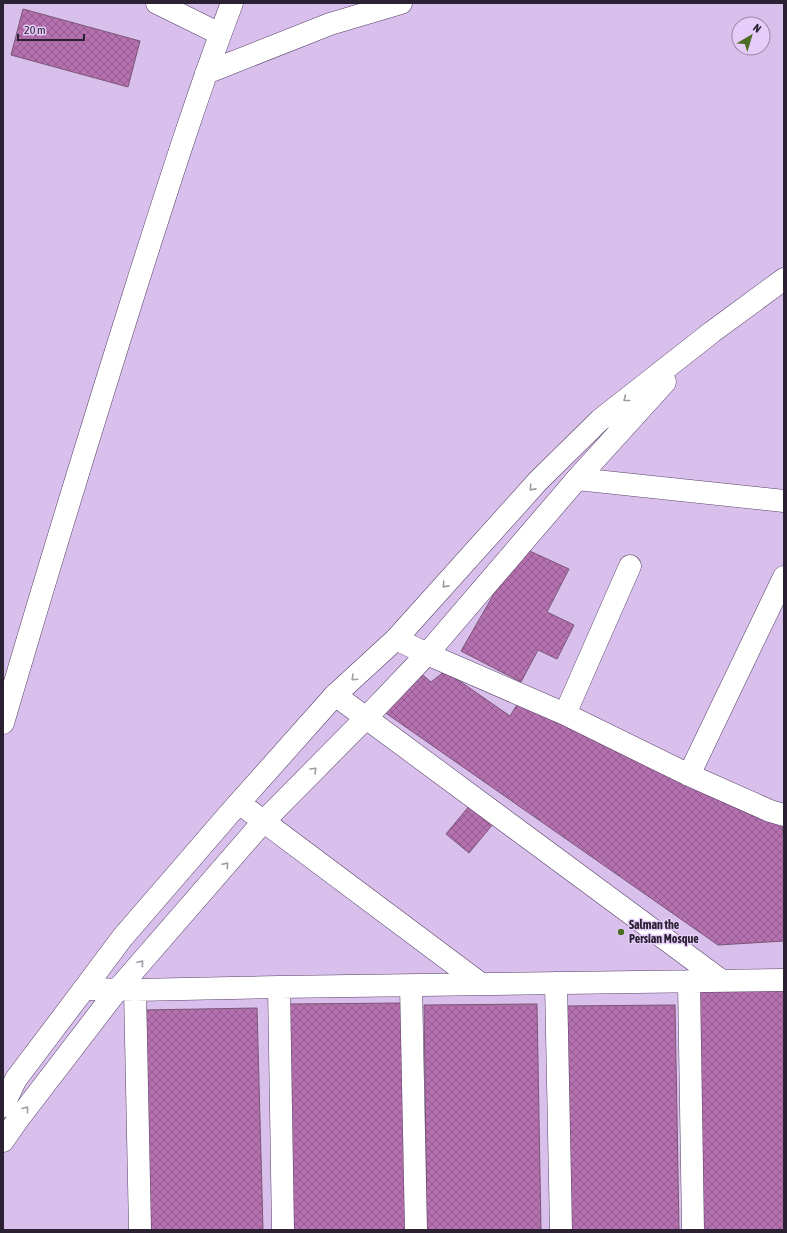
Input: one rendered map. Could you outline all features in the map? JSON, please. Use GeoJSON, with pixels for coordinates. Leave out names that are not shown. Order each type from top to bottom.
{"type":"FeatureCollection","features":[{"type":"Feature","properties":{"kind":"street"},"geometry":{"type":"LineString","coordinates":[[156,3],[220,34]]}},
{"type":"Feature","properties":{"kind":"street"},"geometry":{"type":"LineString","coordinates":[[3,723],[46,574],[100,401],[206,74],[232,3]]}},
{"type":"Feature","properties":{"kind":"street"},"geometry":{"type":"LineString","coordinates":[[206,74],[330,24],[401,3]]}},
{"type":"Feature","properties":{"kind":"street"},"geometry":{"type":"LineString","coordinates":[[3,1106],[16,1079],[122,938],[239,803],[336,695],[396,639],[538,481],[600,420],[712,332],[784,279]]}},
{"type":"Feature","properties":{"kind":"street"},"geometry":{"type":"LineString","coordinates":[[3,1141],[19,1118],[127,989],[263,822],[427,654],[577,479],[712,332]]}},
{"type":"Feature","properties":{"kind":"street"},"geometry":{"type":"LineString","coordinates":[[577,479],[784,501]]}},
{"type":"Feature","properties":{"kind":"street"},"geometry":{"type":"LineString","coordinates":[[566,714],[630,566]]}},
{"type":"Feature","properties":{"kind":"street"},"geometry":{"type":"LineString","coordinates":[[689,775],[784,577]]}},
{"type":"Feature","properties":{"kind":"street"},"geometry":{"type":"LineString","coordinates":[[396,639],[427,654],[566,714],[689,775],[770,811],[784,815]]}},
{"type":"Feature","properties":{"kind":"street"},"geometry":{"type":"LineString","coordinates":[[336,695],[722,981]]}},
{"type":"Feature","properties":{"kind":"street"},"geometry":{"type":"LineString","coordinates":[[239,803],[481,984]]}},
{"type":"Feature","properties":{"kind":"street"},"geometry":{"type":"LineString","coordinates":[[84,989],[784,980]]}},
{"type":"Feature","properties":{"kind":"street"},"geometry":{"type":"LineString","coordinates":[[689,981],[693,1230]]}},
{"type":"Feature","properties":{"kind":"street"},"geometry":{"type":"LineString","coordinates":[[556,983],[561,1230]]}},
{"type":"Feature","properties":{"kind":"street"},"geometry":{"type":"LineString","coordinates":[[411,985],[416,1230]]}},
{"type":"Feature","properties":{"kind":"street"},"geometry":{"type":"LineString","coordinates":[[279,987],[283,1230]]}},
{"type":"Feature","properties":{"kind":"street"},"geometry":{"type":"LineString","coordinates":[[127,989],[140,1230]]}},
{"type":"Feature","properties":{"kind":"building"},"geometry":{"type":"Polygon","coordinates":[[[23,9],[140,41],[128,87],[11,55],[23,9]]]}},
{"type":"Feature","properties":{"kind":"building"},"geometry":{"type":"Polygon","coordinates":[[[521,547],[569,569],[547,612],[574,625],[557,659],[538,650],[521,682],[461,651],[521,547]]]}},
{"type":"Feature","properties":{"kind":"building"},"geometry":{"type":"Polygon","coordinates":[[[417,670],[431,682],[445,671],[510,716],[518,703],[783,821],[784,941],[718,945],[380,709],[417,670]]]}},
{"type":"Feature","properties":{"kind":"building"},"geometry":{"type":"Polygon","coordinates":[[[470,805],[493,824],[469,853],[446,834],[470,805]]]}},
{"type":"Feature","properties":{"kind":"building"},"geometry":{"type":"Polygon","coordinates":[[[784,987],[784,1230],[698,1230],[694,988],[784,987]]]}},
{"type":"Feature","properties":{"kind":"building"},"geometry":{"type":"Polygon","coordinates":[[[403,1003],[406,1230],[292,1230],[289,1004],[403,1003]]]}},
{"type":"Feature","properties":{"kind":"building"},"geometry":{"type":"Polygon","coordinates":[[[537,1004],[541,1230],[427,1230],[424,1005],[537,1004]]]}},
{"type":"Feature","properties":{"kind":"building"},"geometry":{"type":"Polygon","coordinates":[[[675,1005],[679,1230],[567,1230],[564,1006],[675,1005]]]}},
{"type":"Feature","properties":{"kind":"building"},"geometry":{"type":"Polygon","coordinates":[[[257,1008],[263,1230],[147,1230],[142,1010],[257,1008]]]}},
{"type":"Feature","properties":{"kind":"place","name":"Salman the Persian Mosque"},"geometry":{"type":"Point","coordinates":[621,932]}}]}
